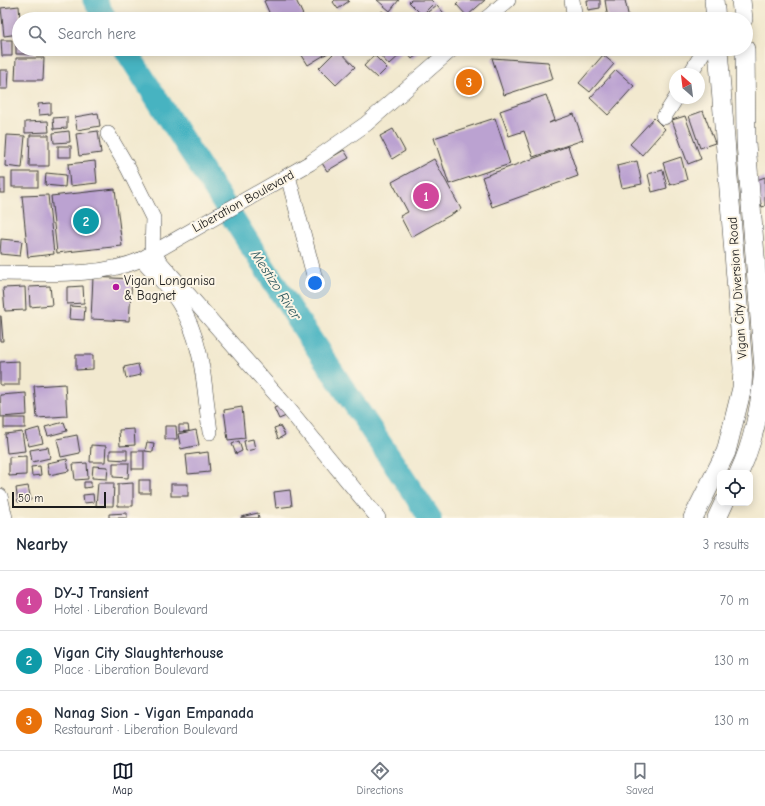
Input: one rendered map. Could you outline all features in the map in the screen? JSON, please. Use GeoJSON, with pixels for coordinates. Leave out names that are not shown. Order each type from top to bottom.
{"type":"FeatureCollection","features":[{"type":"Feature","properties":{"kind":"main road"},"geometry":{"type":"LineString","coordinates":[[714,0],[715,12]]}},
{"type":"Feature","properties":{"kind":"main road"},"geometry":{"type":"LineString","coordinates":[[741,0],[742,12]]}},
{"type":"Feature","properties":{"kind":"main road","name":"Vigan City Diversion Road"},"geometry":{"type":"LineString","coordinates":[[694,518],[726,452],[742,388],[744,368],[719,56]]}},
{"type":"Feature","properties":{"kind":"main road","name":"Vigan City Diversion Road"},"geometry":{"type":"LineString","coordinates":[[740,470],[746,459],[755,423],[762,391],[764,368],[746,144],[745,56]]}},
{"type":"Feature","properties":{"kind":"main road"},"geometry":{"type":"LineString","coordinates":[[720,73],[746,72]]}},
{"type":"Feature","properties":{"kind":"main road"},"geometry":{"type":"LineString","coordinates":[[717,518],[723,506]]}},
{"type":"Feature","properties":{"kind":"street"},"geometry":{"type":"LineString","coordinates":[[494,12],[508,0]]}},
{"type":"Feature","properties":{"kind":"street"},"geometry":{"type":"LineString","coordinates":[[572,0],[574,12]]}},
{"type":"Feature","properties":{"kind":"street","name":"Liberation Boulevard"},"geometry":{"type":"LineString","coordinates":[[0,273],[64,273],[128,265],[288,176],[366,124],[444,56]]}},
{"type":"Feature","properties":{"kind":"street"},"geometry":{"type":"LineString","coordinates":[[694,68],[701,56]]}},
{"type":"Feature","properties":{"kind":"street"},"geometry":{"type":"LineString","coordinates":[[664,117],[672,104]]}},
{"type":"Feature","properties":{"kind":"street"},"geometry":{"type":"LineString","coordinates":[[108,134],[128,168],[153,218],[152,253],[189,320],[196,339],[201,356],[210,432]]}},
{"type":"Feature","properties":{"kind":"street"},"geometry":{"type":"LineString","coordinates":[[288,176],[315,279]]}},
{"type":"Feature","properties":{"kind":"street"},"geometry":{"type":"LineString","coordinates":[[152,253],[287,407],[373,516]]}},
{"type":"Feature","properties":{"kind":"street"},"geometry":{"type":"LineString","coordinates":[[0,496],[5,518]]}},
{"type":"Feature","properties":{"kind":"building"},"geometry":{"type":"Polygon","coordinates":[[[296,0],[302,12],[269,12],[264,1],[296,0]]]}},
{"type":"Feature","properties":{"kind":"building"},"geometry":{"type":"Polygon","coordinates":[[[335,0],[349,1],[338,9],[333,2],[335,0]]]}},
{"type":"Feature","properties":{"kind":"building"},"geometry":{"type":"Polygon","coordinates":[[[377,0],[399,0],[390,11],[377,0]]]}},
{"type":"Feature","properties":{"kind":"building"},"geometry":{"type":"Polygon","coordinates":[[[411,0],[431,0],[434,3],[425,12],[419,12],[409,2],[411,0]]]}},
{"type":"Feature","properties":{"kind":"building"},"geometry":{"type":"Polygon","coordinates":[[[460,0],[485,0],[472,12],[463,12],[456,4],[460,0]]]}},
{"type":"Feature","properties":{"kind":"building"},"geometry":{"type":"Polygon","coordinates":[[[587,0],[600,0],[600,8],[588,10],[587,0]]]}},
{"type":"Feature","properties":{"kind":"building"},"geometry":{"type":"Polygon","coordinates":[[[605,0],[625,0],[628,12],[607,12],[605,0]]]}},
{"type":"Feature","properties":{"kind":"building"},"geometry":{"type":"Polygon","coordinates":[[[437,5],[443,12],[428,12],[437,5]]]}},
{"type":"Feature","properties":{"kind":"building"},"geometry":{"type":"Polygon","coordinates":[[[19,6],[19,12],[12,12],[12,35],[4,36],[1,8],[19,6]]]}},
{"type":"Feature","properties":{"kind":"building"},"geometry":{"type":"Polygon","coordinates":[[[1,40],[12,40],[12,56],[2,56],[1,40]]]}},
{"type":"Feature","properties":{"kind":"building"},"geometry":{"type":"Polygon","coordinates":[[[302,56],[323,56],[308,65],[302,56]]]}},
{"type":"Feature","properties":{"kind":"building"},"geometry":{"type":"Polygon","coordinates":[[[331,56],[345,56],[355,67],[336,85],[319,68],[331,56]]]}},
{"type":"Feature","properties":{"kind":"building"},"geometry":{"type":"Polygon","coordinates":[[[373,56],[375,56],[387,68],[377,78],[364,66],[373,56]]]}},
{"type":"Feature","properties":{"kind":"building"},"geometry":{"type":"Polygon","coordinates":[[[381,56],[399,56],[389,65],[381,56]]]}},
{"type":"Feature","properties":{"kind":"building"},"geometry":{"type":"Polygon","coordinates":[[[602,56],[614,64],[590,92],[579,83],[602,56]]]}},
{"type":"Feature","properties":{"kind":"building"},"geometry":{"type":"Polygon","coordinates":[[[16,58],[44,58],[43,80],[15,80],[16,58]]]}},
{"type":"Feature","properties":{"kind":"building"},"geometry":{"type":"Polygon","coordinates":[[[492,58],[548,62],[553,79],[504,95],[492,58]]]}},
{"type":"Feature","properties":{"kind":"building"},"geometry":{"type":"Polygon","coordinates":[[[0,70],[9,70],[8,89],[0,89],[0,70]]]}},
{"type":"Feature","properties":{"kind":"building"},"geometry":{"type":"Polygon","coordinates":[[[616,70],[634,86],[608,115],[590,98],[616,70]]]}},
{"type":"Feature","properties":{"kind":"building"},"geometry":{"type":"Polygon","coordinates":[[[546,95],[555,120],[549,123],[574,114],[583,140],[533,157],[524,131],[509,136],[500,111],[546,95]]]}},
{"type":"Feature","properties":{"kind":"building"},"geometry":{"type":"Polygon","coordinates":[[[51,103],[51,114],[39,115],[38,104],[51,103]]]}},
{"type":"Feature","properties":{"kind":"building"},"geometry":{"type":"Polygon","coordinates":[[[703,111],[715,143],[700,148],[689,116],[703,111]]]}},
{"type":"Feature","properties":{"kind":"building"},"geometry":{"type":"Polygon","coordinates":[[[98,113],[100,126],[77,130],[75,117],[98,113]]]}},
{"type":"Feature","properties":{"kind":"building"},"geometry":{"type":"Polygon","coordinates":[[[685,116],[701,159],[688,164],[672,120],[685,116]]]}},
{"type":"Feature","properties":{"kind":"building"},"geometry":{"type":"Polygon","coordinates":[[[67,117],[67,128],[54,129],[53,118],[67,117]]]}},
{"type":"Feature","properties":{"kind":"building"},"geometry":{"type":"Polygon","coordinates":[[[495,118],[510,164],[449,184],[434,138],[495,118]]]}},
{"type":"Feature","properties":{"kind":"building"},"geometry":{"type":"Polygon","coordinates":[[[654,118],[665,129],[642,155],[630,144],[654,118]]]}},
{"type":"Feature","properties":{"kind":"building"},"geometry":{"type":"Polygon","coordinates":[[[48,121],[49,132],[25,133],[25,122],[48,121]]]}},
{"type":"Feature","properties":{"kind":"building"},"geometry":{"type":"Polygon","coordinates":[[[393,129],[405,151],[392,159],[380,136],[393,129]]]}},
{"type":"Feature","properties":{"kind":"building"},"geometry":{"type":"Polygon","coordinates":[[[69,131],[70,142],[54,143],[53,133],[69,131]]]}},
{"type":"Feature","properties":{"kind":"building"},"geometry":{"type":"Polygon","coordinates":[[[98,131],[101,153],[79,156],[76,134],[98,131]]]}},
{"type":"Feature","properties":{"kind":"building"},"geometry":{"type":"Polygon","coordinates":[[[7,135],[25,136],[22,168],[5,166],[7,135]]]}},
{"type":"Feature","properties":{"kind":"building"},"geometry":{"type":"Polygon","coordinates":[[[30,135],[49,135],[49,166],[29,166],[30,135]]]}},
{"type":"Feature","properties":{"kind":"building"},"geometry":{"type":"Polygon","coordinates":[[[58,146],[71,146],[71,157],[58,157],[58,146]]]}},
{"type":"Feature","properties":{"kind":"building"},"geometry":{"type":"Polygon","coordinates":[[[568,146],[578,176],[492,207],[482,177],[568,146]]]}},
{"type":"Feature","properties":{"kind":"building"},"geometry":{"type":"Polygon","coordinates":[[[344,150],[349,158],[327,171],[322,163],[344,150]]]}},
{"type":"Feature","properties":{"kind":"building"},"geometry":{"type":"Polygon","coordinates":[[[681,157],[687,180],[670,185],[663,163],[681,157]]]}},
{"type":"Feature","properties":{"kind":"building"},"geometry":{"type":"Polygon","coordinates":[[[434,159],[461,209],[411,237],[400,216],[408,212],[392,182],[434,159]]]}},
{"type":"Feature","properties":{"kind":"building"},"geometry":{"type":"Polygon","coordinates":[[[95,161],[97,183],[70,186],[68,164],[95,161]]]}},
{"type":"Feature","properties":{"kind":"building"},"geometry":{"type":"Polygon","coordinates":[[[637,161],[642,184],[622,188],[617,166],[637,161]]]}},
{"type":"Feature","properties":{"kind":"building"},"geometry":{"type":"Polygon","coordinates":[[[663,170],[667,188],[652,192],[648,174],[663,170]]]}},
{"type":"Feature","properties":{"kind":"building"},"geometry":{"type":"Polygon","coordinates":[[[12,172],[38,172],[38,187],[12,187],[12,172]]]}},
{"type":"Feature","properties":{"kind":"building"},"geometry":{"type":"Polygon","coordinates":[[[46,173],[66,175],[65,187],[45,185],[46,173]]]}},
{"type":"Feature","properties":{"kind":"building"},"geometry":{"type":"Polygon","coordinates":[[[765,177],[765,206],[762,207],[754,181],[765,177]]]}},
{"type":"Feature","properties":{"kind":"building"},"geometry":{"type":"Polygon","coordinates":[[[0,178],[5,178],[5,193],[0,193],[0,178]]]}},
{"type":"Feature","properties":{"kind":"building"},"geometry":{"type":"Polygon","coordinates":[[[115,189],[122,246],[57,253],[51,196],[115,189]]]}},
{"type":"Feature","properties":{"kind":"building"},"geometry":{"type":"Polygon","coordinates":[[[48,195],[54,254],[28,257],[22,196],[48,195]]]}},
{"type":"Feature","properties":{"kind":"building"},"geometry":{"type":"Polygon","coordinates":[[[1,239],[22,241],[20,256],[0,254],[1,239]]]}},
{"type":"Feature","properties":{"kind":"building"},"geometry":{"type":"Polygon","coordinates":[[[93,277],[132,279],[129,321],[91,319],[93,277]]]}},
{"type":"Feature","properties":{"kind":"building"},"geometry":{"type":"Polygon","coordinates":[[[50,286],[52,305],[30,307],[29,287],[50,286]]]}},
{"type":"Feature","properties":{"kind":"building"},"geometry":{"type":"Polygon","coordinates":[[[83,286],[84,303],[67,304],[67,287],[83,286]]]}},
{"type":"Feature","properties":{"kind":"building"},"geometry":{"type":"Polygon","coordinates":[[[25,287],[26,310],[5,311],[3,288],[25,287]]]}},
{"type":"Feature","properties":{"kind":"building"},"geometry":{"type":"Polygon","coordinates":[[[70,306],[85,307],[84,320],[69,319],[70,306]]]}},
{"type":"Feature","properties":{"kind":"building"},"geometry":{"type":"Polygon","coordinates":[[[1,316],[3,341],[0,341],[1,316]]]}},
{"type":"Feature","properties":{"kind":"building"},"geometry":{"type":"Polygon","coordinates":[[[76,355],[93,355],[93,369],[76,370],[76,355]]]}},
{"type":"Feature","properties":{"kind":"building"},"geometry":{"type":"Polygon","coordinates":[[[19,361],[19,385],[0,385],[0,362],[19,361]]]}},
{"type":"Feature","properties":{"kind":"building"},"geometry":{"type":"Polygon","coordinates":[[[138,364],[141,375],[126,378],[124,367],[138,364]]]}},
{"type":"Feature","properties":{"kind":"building"},"geometry":{"type":"Polygon","coordinates":[[[65,384],[67,416],[37,418],[34,386],[65,384]]]}},
{"type":"Feature","properties":{"kind":"building"},"geometry":{"type":"Polygon","coordinates":[[[26,393],[27,415],[1,417],[0,395],[26,393]]]}},
{"type":"Feature","properties":{"kind":"building"},"geometry":{"type":"Polygon","coordinates":[[[281,405],[286,416],[279,419],[274,408],[281,405]]]}},
{"type":"Feature","properties":{"kind":"building"},"geometry":{"type":"Polygon","coordinates":[[[242,407],[245,438],[228,440],[224,410],[242,407]]]}},
{"type":"Feature","properties":{"kind":"building"},"geometry":{"type":"Polygon","coordinates":[[[4,418],[25,418],[25,428],[4,428],[4,418]]]}},
{"type":"Feature","properties":{"kind":"building"},"geometry":{"type":"Polygon","coordinates":[[[64,422],[67,431],[48,436],[45,427],[64,422]]]}},
{"type":"Feature","properties":{"kind":"building"},"geometry":{"type":"Polygon","coordinates":[[[179,425],[188,425],[189,431],[179,432],[179,425]]]}},
{"type":"Feature","properties":{"kind":"building"},"geometry":{"type":"Polygon","coordinates":[[[165,426],[176,426],[177,439],[165,439],[165,426]]]}},
{"type":"Feature","properties":{"kind":"building"},"geometry":{"type":"Polygon","coordinates":[[[280,426],[285,435],[278,439],[274,428],[280,426]]]}},
{"type":"Feature","properties":{"kind":"building"},"geometry":{"type":"Polygon","coordinates":[[[39,428],[43,443],[29,446],[25,432],[39,428]]]}},
{"type":"Feature","properties":{"kind":"building"},"geometry":{"type":"Polygon","coordinates":[[[134,429],[135,445],[120,446],[119,430],[134,429]]]}},
{"type":"Feature","properties":{"kind":"building"},"geometry":{"type":"Polygon","coordinates":[[[196,430],[199,445],[181,449],[178,434],[196,430]]]}},
{"type":"Feature","properties":{"kind":"building"},"geometry":{"type":"Polygon","coordinates":[[[22,432],[25,451],[7,453],[5,434],[22,432]]]}},
{"type":"Feature","properties":{"kind":"building"},"geometry":{"type":"Polygon","coordinates":[[[77,435],[80,453],[61,457],[57,439],[77,435]]]}},
{"type":"Feature","properties":{"kind":"building"},"geometry":{"type":"Polygon","coordinates":[[[253,439],[255,449],[246,451],[244,441],[253,439]]]}},
{"type":"Feature","properties":{"kind":"building"},"geometry":{"type":"Polygon","coordinates":[[[239,441],[242,451],[236,454],[232,444],[239,441]]]}},
{"type":"Feature","properties":{"kind":"building"},"geometry":{"type":"Polygon","coordinates":[[[147,442],[154,443],[153,452],[145,451],[147,442]]]}},
{"type":"Feature","properties":{"kind":"building"},"geometry":{"type":"Polygon","coordinates":[[[91,445],[106,446],[105,462],[90,462],[91,445]]]}},
{"type":"Feature","properties":{"kind":"building"},"geometry":{"type":"Polygon","coordinates":[[[48,447],[50,458],[32,462],[30,450],[48,447]]]}},
{"type":"Feature","properties":{"kind":"building"},"geometry":{"type":"Polygon","coordinates":[[[110,450],[127,450],[127,460],[110,459],[110,450]]]}},
{"type":"Feature","properties":{"kind":"building"},"geometry":{"type":"Polygon","coordinates":[[[132,451],[144,451],[144,469],[132,469],[132,451]]]}},
{"type":"Feature","properties":{"kind":"building"},"geometry":{"type":"Polygon","coordinates":[[[208,452],[210,472],[188,474],[186,455],[208,452]]]}},
{"type":"Feature","properties":{"kind":"building"},"geometry":{"type":"Polygon","coordinates":[[[26,456],[26,475],[9,476],[9,457],[26,456]]]}},
{"type":"Feature","properties":{"kind":"building"},"geometry":{"type":"Polygon","coordinates":[[[67,459],[69,471],[49,475],[47,463],[67,459]]]}},
{"type":"Feature","properties":{"kind":"building"},"geometry":{"type":"Polygon","coordinates":[[[87,463],[88,479],[75,480],[73,464],[87,463]]]}},
{"type":"Feature","properties":{"kind":"building"},"geometry":{"type":"Polygon","coordinates":[[[113,463],[129,463],[128,478],[113,477],[113,463]]]}},
{"type":"Feature","properties":{"kind":"building"},"geometry":{"type":"Polygon","coordinates":[[[40,466],[41,475],[32,476],[31,467],[40,466]]]}},
{"type":"Feature","properties":{"kind":"building"},"geometry":{"type":"Polygon","coordinates":[[[93,466],[108,467],[107,479],[92,478],[93,466]]]}},
{"type":"Feature","properties":{"kind":"building"},"geometry":{"type":"Polygon","coordinates":[[[139,480],[150,480],[150,493],[139,493],[139,480]]]}},
{"type":"Feature","properties":{"kind":"building"},"geometry":{"type":"Polygon","coordinates":[[[84,482],[91,482],[91,487],[84,488],[84,482]]]}},
{"type":"Feature","properties":{"kind":"building"},"geometry":{"type":"Polygon","coordinates":[[[98,483],[114,483],[113,506],[96,506],[98,483]]]}},
{"type":"Feature","properties":{"kind":"building"},"geometry":{"type":"Polygon","coordinates":[[[133,483],[133,506],[118,506],[118,484],[133,483]]]}},
{"type":"Feature","properties":{"kind":"building"},"geometry":{"type":"Polygon","coordinates":[[[171,484],[188,484],[188,496],[171,496],[171,484]]]}},
{"type":"Feature","properties":{"kind":"building"},"geometry":{"type":"Polygon","coordinates":[[[28,486],[31,500],[18,502],[16,488],[28,486]]]}},
{"type":"Feature","properties":{"kind":"building"},"geometry":{"type":"Polygon","coordinates":[[[290,490],[292,506],[276,508],[274,492],[290,490]]]}},
{"type":"Feature","properties":{"kind":"building"},"geometry":{"type":"Polygon","coordinates":[[[93,494],[94,502],[84,503],[83,495],[93,494]]]}},
{"type":"Feature","properties":{"kind":"building"},"geometry":{"type":"Polygon","coordinates":[[[127,513],[127,518],[109,518],[109,514],[127,513]]]}},
{"type":"Feature","properties":{"kind":"building"},"geometry":{"type":"Polygon","coordinates":[[[258,513],[259,518],[241,518],[241,517],[258,513]]]}},
{"type":"Feature","properties":{"kind":"waterway","name":"Mestizo River"},"geometry":{"type":"LineString","coordinates":[[94,0],[102,12]]}},
{"type":"Feature","properties":{"kind":"waterway","name":"Mestizo River"},"geometry":{"type":"LineString","coordinates":[[129,56],[298,320],[430,518]]}},
{"type":"Feature","properties":{"kind":"place","name":"Nanag Sion - Vigan Empanada"},"geometry":{"type":"Point","coordinates":[469,82]}},
{"type":"Feature","properties":{"kind":"place","name":"DY-J Transient"},"geometry":{"type":"Point","coordinates":[426,196]}},
{"type":"Feature","properties":{"kind":"place","name":"Vigan City Slaughterhouse"},"geometry":{"type":"Point","coordinates":[86,221]}},
{"type":"Feature","properties":{"kind":"place","name":"Vigan Longanisa & Bagnet"},"geometry":{"type":"Point","coordinates":[116,287]}}]}
